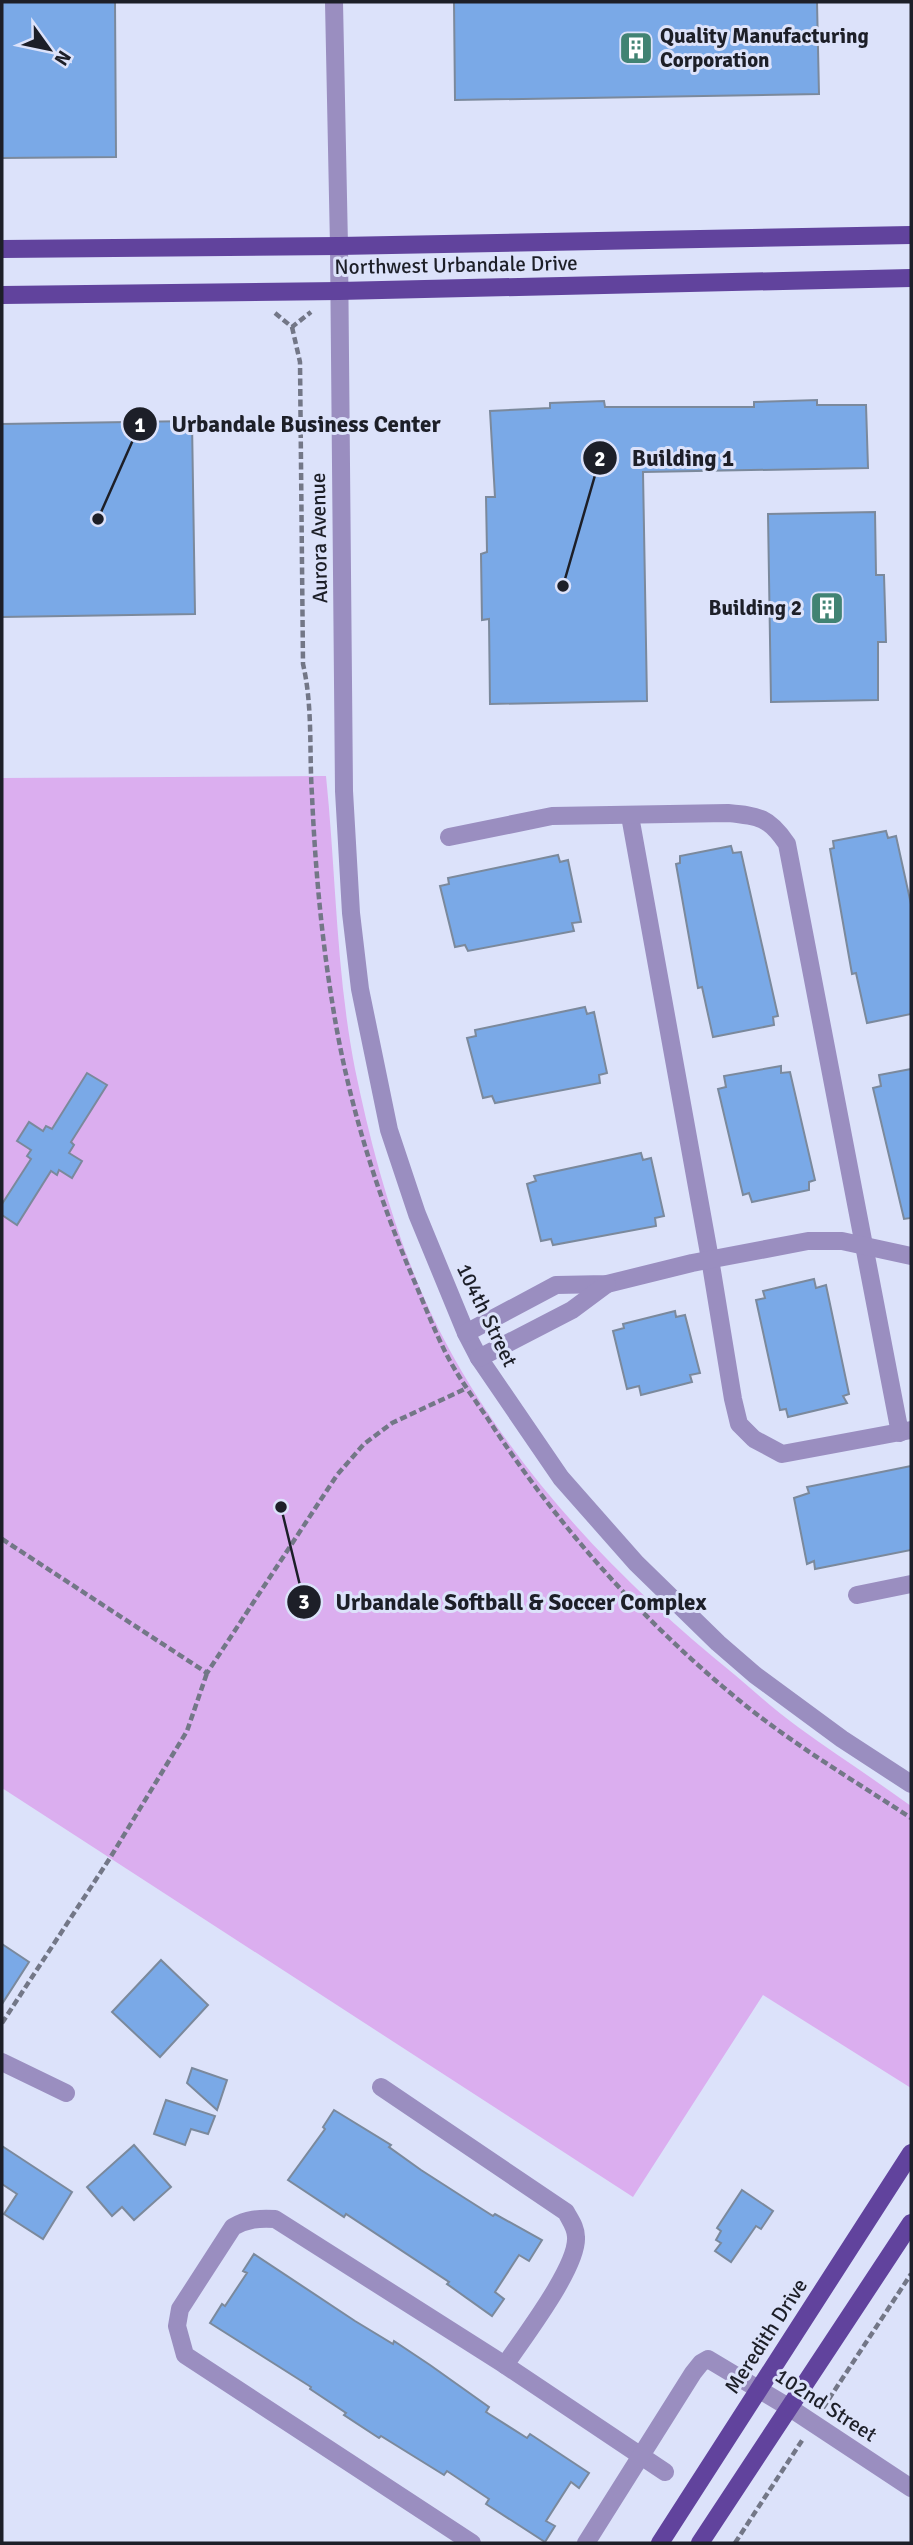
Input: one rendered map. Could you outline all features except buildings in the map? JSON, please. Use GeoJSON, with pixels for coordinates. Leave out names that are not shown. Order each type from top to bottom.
{"type":"FeatureCollection","features":[{"type":"Feature","properties":{"kind":"main road","name":"Northwest Urbandale Drive"},"geometry":{"type":"LineString","coordinates":[[2,250],[911,235]]}},
{"type":"Feature","properties":{"kind":"main road","name":"Northwest Urbandale Drive"},"geometry":{"type":"LineString","coordinates":[[2,295],[911,278]]}},
{"type":"Feature","properties":{"kind":"main road","name":"Meredith Drive"},"geometry":{"type":"LineString","coordinates":[[660,2543],[911,2153]]}},
{"type":"Feature","properties":{"kind":"main road"},"geometry":{"type":"LineString","coordinates":[[700,2543],[911,2223]]}},
{"type":"Feature","properties":{"kind":"street","name":"Aurora Avenue"},"geometry":{"type":"LineString","coordinates":[[334,2],[340,246],[344,738]]}},
{"type":"Feature","properties":{"kind":"street","name":"104th Street"},"geometry":{"type":"LineString","coordinates":[[344,738],[351,913],[360,989],[372,1055],[389,1130],[416,1214],[479,1358],[561,1478],[660,1588],[755,1675],[842,1739],[911,1784]]}},
{"type":"Feature","properties":{"kind":"street"},"geometry":{"type":"LineString","coordinates":[[449,837],[552,816],[728,813],[752,815],[773,825],[787,844],[905,1432],[782,1454],[754,1439],[739,1424],[630,816]]}},
{"type":"Feature","properties":{"kind":"street"},"geometry":{"type":"LineString","coordinates":[[466,1333],[556,1285],[607,1284],[710,1259],[808,1241],[842,1241],[911,1256]]}},
{"type":"Feature","properties":{"kind":"street"},"geometry":{"type":"LineString","coordinates":[[479,1358],[572,1310],[607,1284]]}},
{"type":"Feature","properties":{"kind":"street"},"geometry":{"type":"LineString","coordinates":[[857,1595],[911,1584]]}},
{"type":"Feature","properties":{"kind":"street"},"geometry":{"type":"LineString","coordinates":[[2,2062],[66,2093]]}},
{"type":"Feature","properties":{"kind":"street"},"geometry":{"type":"LineString","coordinates":[[381,2087],[566,2212],[574,2225],[576,2237],[572,2263],[505,2365]]}},
{"type":"Feature","properties":{"kind":"street"},"geometry":{"type":"LineString","coordinates":[[472,2543],[185,2355],[177,2326],[180,2309],[233,2227],[245,2220],[275,2219],[505,2365],[665,2472]]}},
{"type":"Feature","properties":{"kind":"street","name":"102nd Street"},"geometry":{"type":"LineString","coordinates":[[642,2457],[693,2373],[708,2358],[790,2407],[911,2488]]}},
{"type":"Feature","properties":{"kind":"street"},"geometry":{"type":"LineString","coordinates":[[586,2543],[642,2457]]}},
{"type":"Feature","properties":{"kind":"path"},"geometry":{"type":"LineString","coordinates":[[292,327],[300,362],[303,664],[309,688],[311,793],[318,885]]}},
{"type":"Feature","properties":{"kind":"path"},"geometry":{"type":"LineString","coordinates":[[2,2023],[110,1858],[187,1731],[207,1673],[337,1475],[364,1444],[392,1423],[467,1388]]}},
{"type":"Feature","properties":{"kind":"path"},"geometry":{"type":"LineString","coordinates":[[2,1539],[207,1673]]}},
{"type":"Feature","properties":{"kind":"shaded area"},"geometry":{"type":"Polygon","coordinates":[[[326,776],[340,959],[355,1069],[371,1140],[392,1212],[417,1282],[448,1347],[506,1440],[540,1483],[575,1525],[652,1604],[782,1715],[911,1806],[911,2088],[763,1995],[633,2197],[2,1788],[2,778],[326,776]]]}},
{"type":"Feature","properties":{"kind":"place","name":"Quality Manufacturing Corporation"},"geometry":{"type":"Point","coordinates":[636,48]}},
{"type":"Feature","properties":{"kind":"place","name":"Urbandale Business Center"},"geometry":{"type":"Point","coordinates":[98,519]}},
{"type":"Feature","properties":{"kind":"place","name":"Building 1"},"geometry":{"type":"Point","coordinates":[563,586]}},
{"type":"Feature","properties":{"kind":"place","name":"Building 2"},"geometry":{"type":"Point","coordinates":[827,608]}},
{"type":"Feature","properties":{"kind":"place","name":"Urbandale Softball & Soccer Complex"},"geometry":{"type":"Point","coordinates":[281,1507]}}]}
